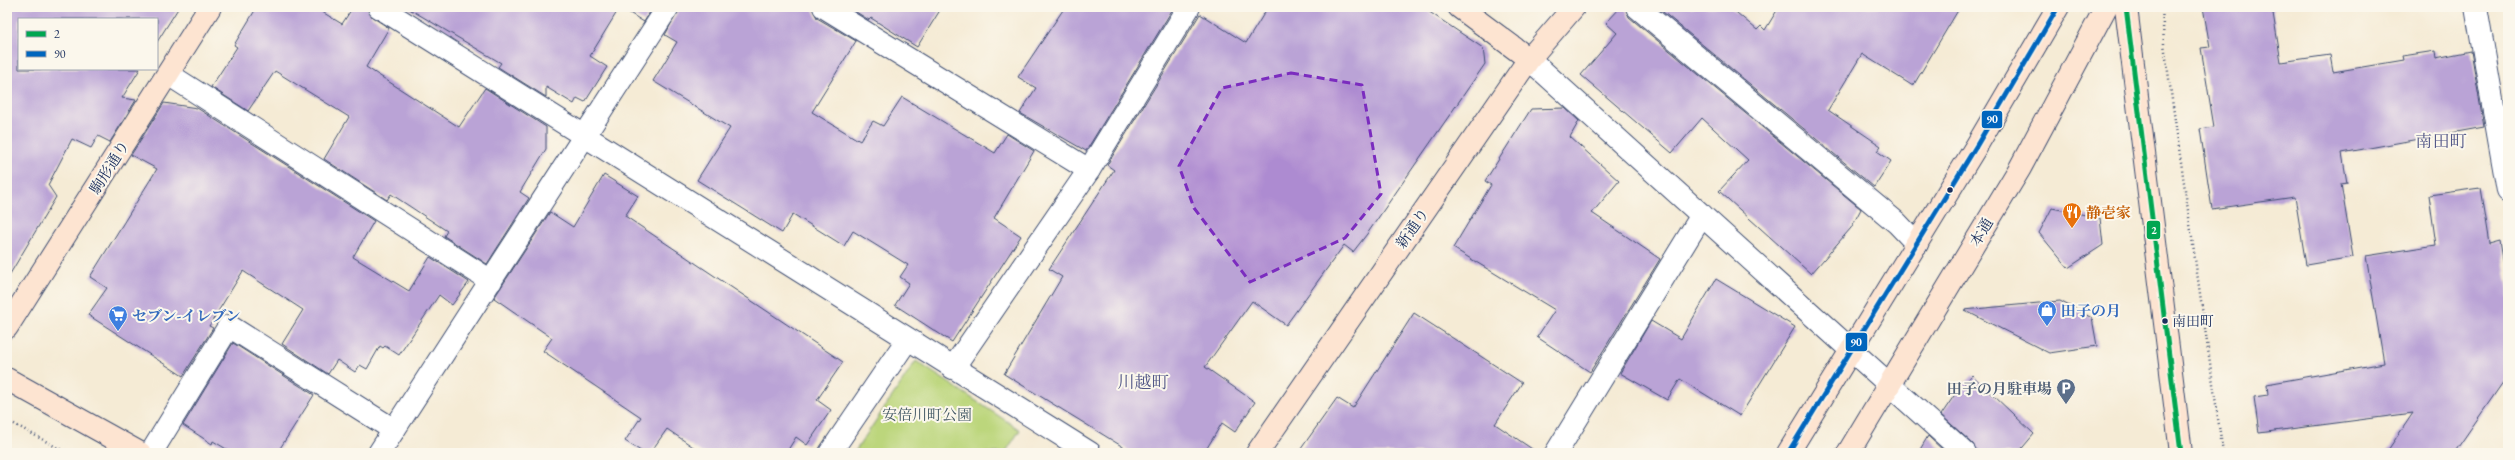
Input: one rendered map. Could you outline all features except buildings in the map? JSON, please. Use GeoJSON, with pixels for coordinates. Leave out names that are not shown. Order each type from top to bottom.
{"type":"FeatureCollection","features":[{"type":"Feature","properties":{"kind":"main road","name":"駒形通り"},"geometry":{"type":"LineString","coordinates":[[7,327],[210,7]]}},
{"type":"Feature","properties":{"kind":"main road"},"geometry":{"type":"LineString","coordinates":[[1459,7],[1529,59]]}},
{"type":"Feature","properties":{"kind":"main road","name":"新通り"},"geometry":{"type":"LineString","coordinates":[[1257,453],[1529,59],[1574,7]]}},
{"type":"Feature","properties":{"kind":"main road"},"geometry":{"type":"LineString","coordinates":[[1788,453],[1851,348],[1917,244],[2058,7]]}},
{"type":"Feature","properties":{"kind":"main road","name":"本通"},"geometry":{"type":"LineString","coordinates":[[1848,453],[2020,168],[2106,7]]}},
{"type":"Feature","properties":{"kind":"main road"},"geometry":{"type":"LineString","coordinates":[[2126,7],[2181,453]]}},
{"type":"Feature","properties":{"kind":"main road"},"geometry":{"type":"LineString","coordinates":[[7,379],[140,453]]}},
{"type":"Feature","properties":{"kind":"street"},"geometry":{"type":"LineString","coordinates":[[379,7],[907,340],[1090,453]]}},
{"type":"Feature","properties":{"kind":"street"},"geometry":{"type":"LineString","coordinates":[[379,453],[668,7]]}},
{"type":"Feature","properties":{"kind":"street"},"geometry":{"type":"LineString","coordinates":[[824,7],[1089,170]]}},
{"type":"Feature","properties":{"kind":"street"},"geometry":{"type":"LineString","coordinates":[[953,368],[1089,170],[1189,7]]}},
{"type":"Feature","properties":{"kind":"street"},"geometry":{"type":"LineString","coordinates":[[1637,7],[1897,223],[1917,244]]}},
{"type":"Feature","properties":{"kind":"street"},"geometry":{"type":"LineString","coordinates":[[2476,7],[2508,192]]}},
{"type":"Feature","properties":{"kind":"street"},"geometry":{"type":"LineString","coordinates":[[1529,59],[1851,348],[1965,453]]}},
{"type":"Feature","properties":{"kind":"street"},"geometry":{"type":"LineString","coordinates":[[168,74],[491,281]]}},
{"type":"Feature","properties":{"kind":"street"},"geometry":{"type":"LineString","coordinates":[[1556,453],[1702,215]]}},
{"type":"Feature","properties":{"kind":"street"},"geometry":{"type":"LineString","coordinates":[[151,453],[229,326],[394,430]]}},
{"type":"Feature","properties":{"kind":"street"},"geometry":{"type":"LineString","coordinates":[[830,453],[907,340]]}},
{"type":"Feature","properties":{"kind":"path"},"geometry":{"type":"LineString","coordinates":[[2162,7],[2164,44],[2223,453]]}},
{"type":"Feature","properties":{"kind":"path"},"geometry":{"type":"LineString","coordinates":[[7,420],[67,453]]}},
{"type":"Feature","properties":{"kind":"highlighted area"},"geometry":{"type":"Polygon","coordinates":[[[1291,73],[1362,85],[1381,194],[1345,238],[1250,282],[1194,208],[1179,166],[1222,88],[1291,73]]]}},
{"type":"Feature","properties":{"kind":"green space","name":"安倍川町公園"},"geometry":{"type":"Polygon","coordinates":[[[916,361],[1020,430],[1005,453],[854,453],[916,361]]]}},
{"type":"Feature","properties":{"kind":"transit line","name":"90"},"geometry":{"type":"LineString","coordinates":[[1788,453],[1977,145],[2058,7]]}},
{"type":"Feature","properties":{"kind":"transit line","name":"2"},"geometry":{"type":"LineString","coordinates":[[2126,7],[2181,453]]}},
{"type":"Feature","properties":{"kind":"place","name":"静壱家"},"geometry":{"type":"Point","coordinates":[2072,229]}},
{"type":"Feature","properties":{"kind":"place","name":"南田町"},"geometry":{"type":"Point","coordinates":[2165,321]}},
{"type":"Feature","properties":{"kind":"place","name":"田子の月"},"geometry":{"type":"Point","coordinates":[2047,327]}},
{"type":"Feature","properties":{"kind":"place","name":"セブン-イレブン"},"geometry":{"type":"Point","coordinates":[118,332]}},
{"type":"Feature","properties":{"kind":"place","name":"田子の月駐車場"},"geometry":{"type":"Point","coordinates":[2066,405]}},
{"type":"Feature","properties":{"kind":"district","name":"南田町"},"geometry":{"type":"Point","coordinates":[2441,141]}},
{"type":"Feature","properties":{"kind":"district","name":"川越町"},"geometry":{"type":"Point","coordinates":[1143,382]}}]}
